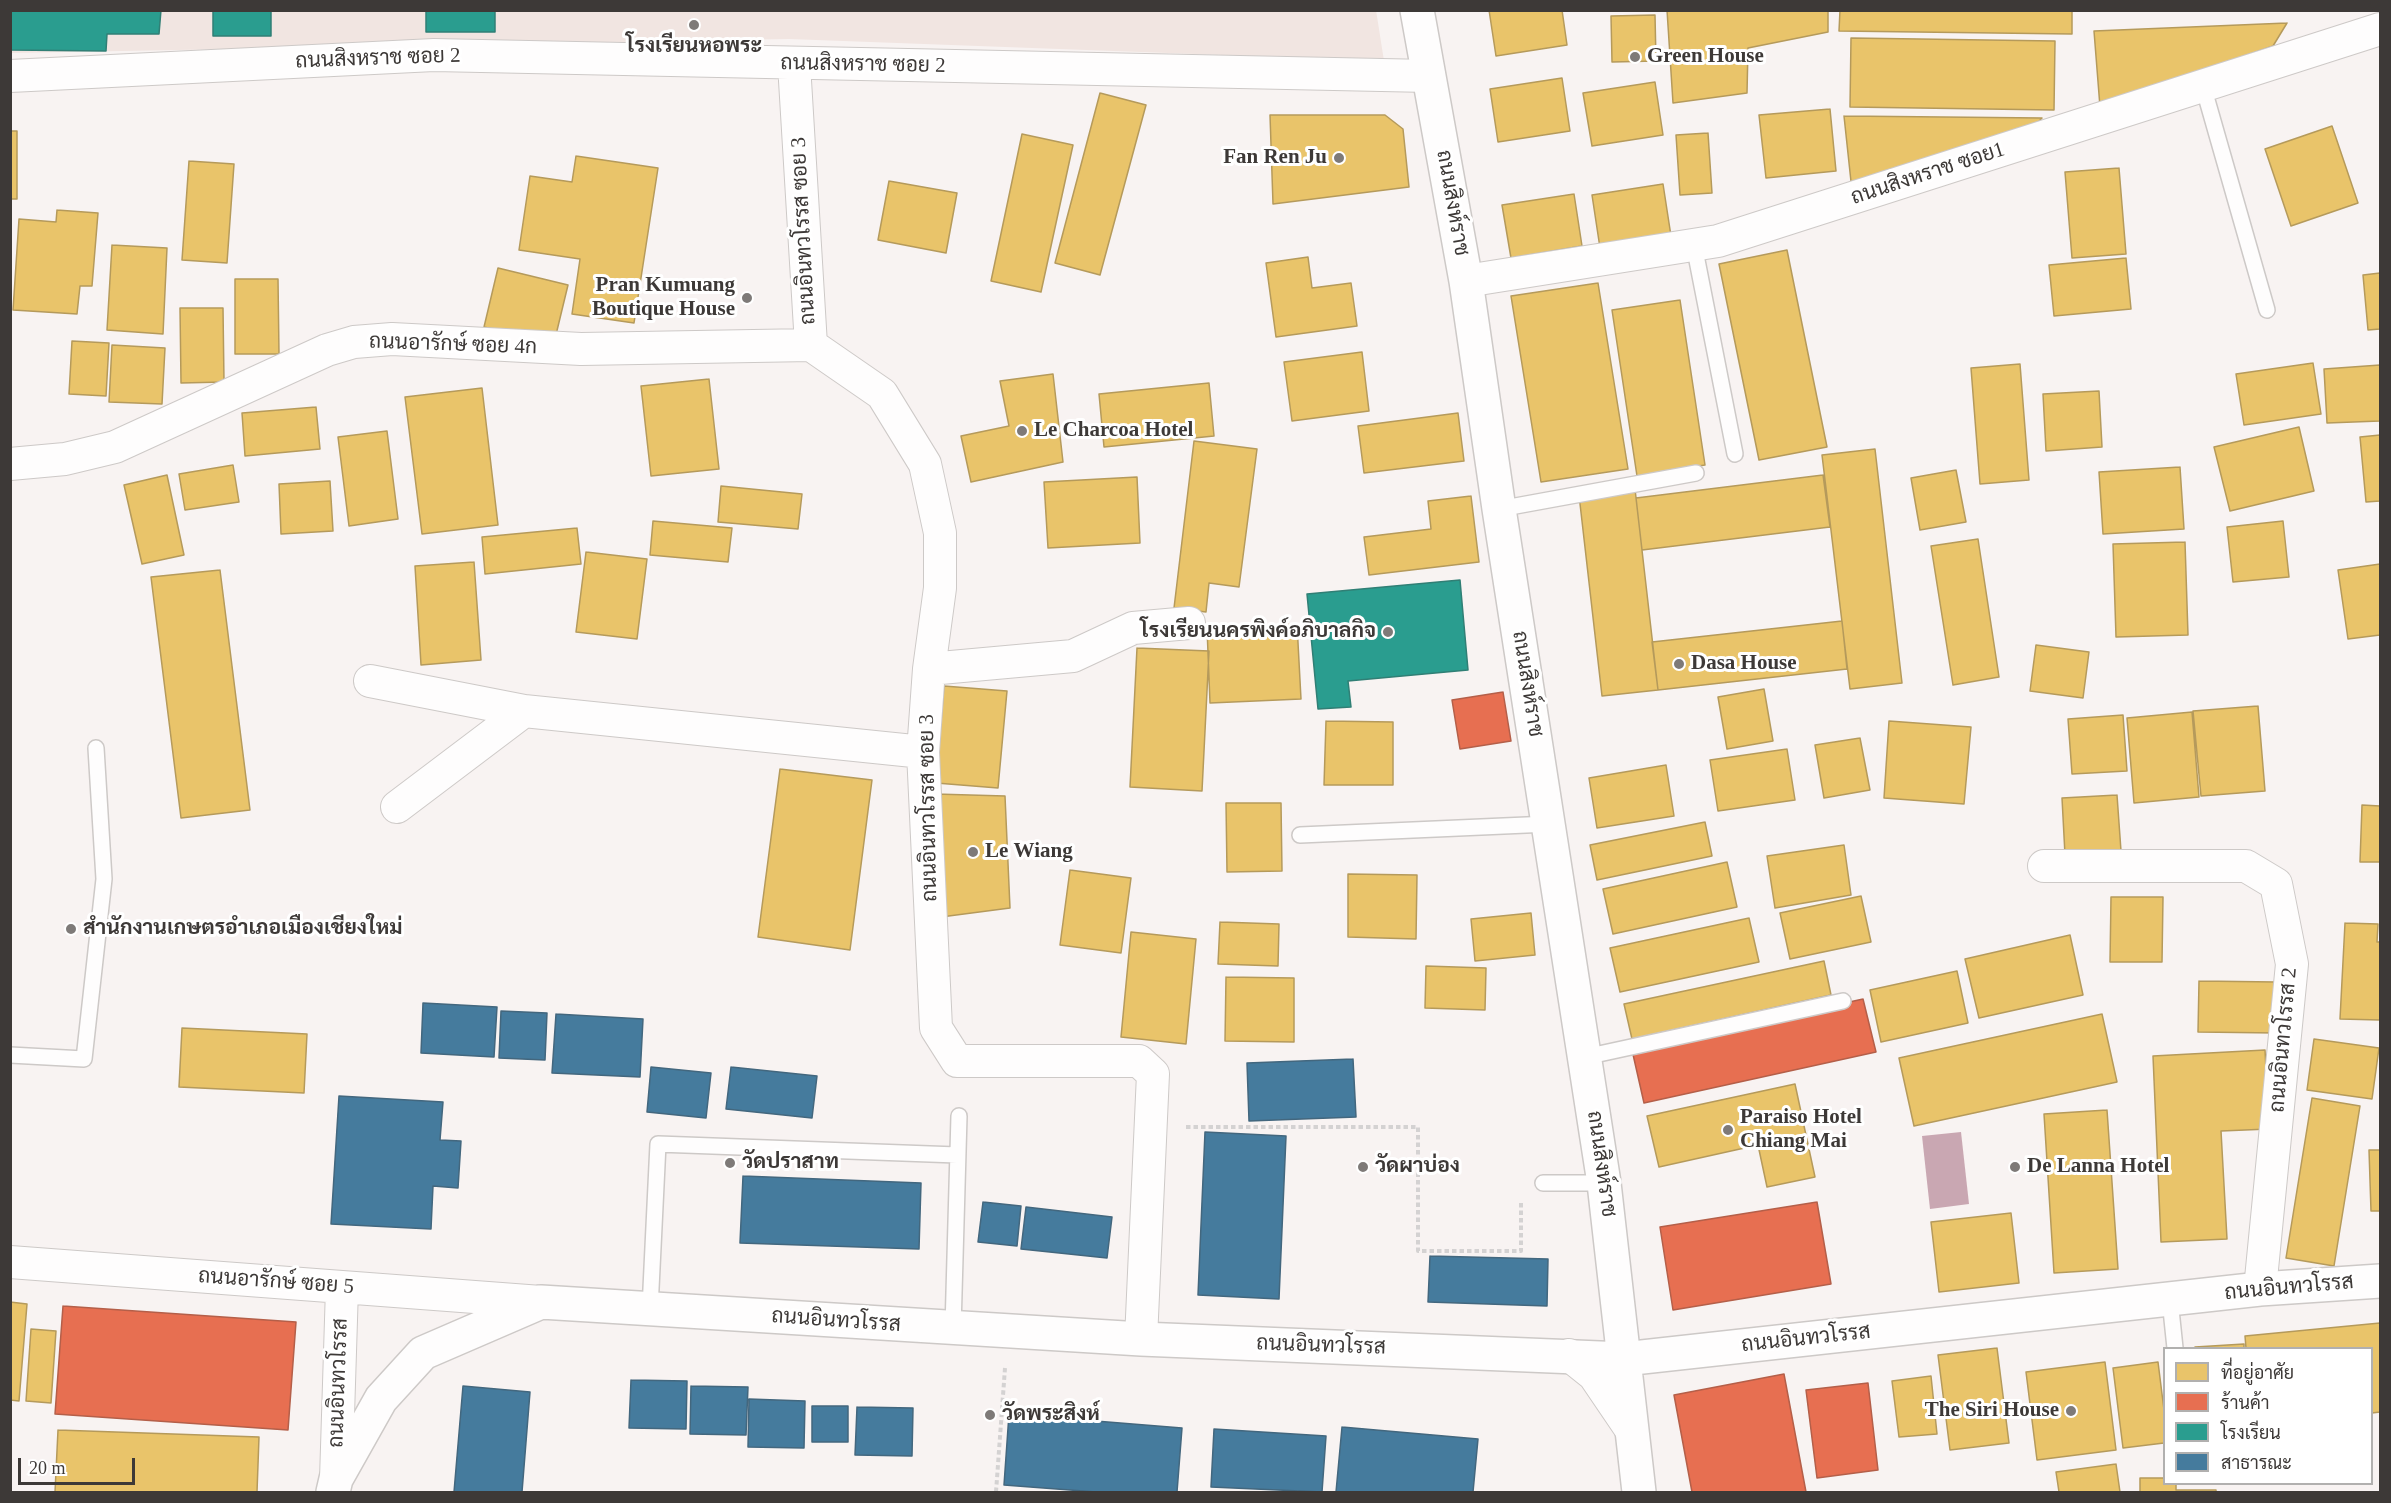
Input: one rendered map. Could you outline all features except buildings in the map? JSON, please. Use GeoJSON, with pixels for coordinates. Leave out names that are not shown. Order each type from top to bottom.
{"type":"FeatureCollection","features":[{"type":"Feature","properties":{"kind":"street","name":"ถนนสิงห์ราช"},"geometry":{"type":"LineString","coordinates":[[1417,10],[1466,281],[1499,509],[1604,1183],[1639,1492]]}},
{"type":"Feature","properties":{"kind":"street","name":"ถนนสิงหราช ซอย1"},"geometry":{"type":"LineString","coordinates":[[1466,281],[1718,241],[2380,29]]}},
{"type":"Feature","properties":{"kind":"street","name":"ถนนสิงหราช ซอย 2"},"geometry":{"type":"LineString","coordinates":[[10,76],[434,55],[1429,76]]}},
{"type":"Feature","properties":{"kind":"street","name":"ถนนอินทวโรรส ซอย 3"},"geometry":{"type":"LineString","coordinates":[[794,64],[811,345],[882,394],[926,464],[940,533],[940,588],[929,669],[923,752],[936,1028],[957,1061],[1139,1061],[1153,1074],[1142,1339]]}},
{"type":"Feature","properties":{"kind":"street","name":"ถนนอารักษ์ ซอย 4ก"},"geometry":{"type":"LineString","coordinates":[[10,464],[65,459],[116,447],[327,350],[354,342],[392,339],[581,349],[811,345]]}},
{"type":"Feature","properties":{"kind":"street"},"geometry":{"type":"LineString","coordinates":[[929,669],[1073,656],[1133,628],[1189,623]]}},
{"type":"Feature","properties":{"kind":"street"},"geometry":{"type":"LineString","coordinates":[[370,681],[524,711],[923,752]]}},
{"type":"Feature","properties":{"kind":"street"},"geometry":{"type":"LineString","coordinates":[[397,807],[524,711]]}},
{"type":"Feature","properties":{"kind":"street","name":"ถนนอินทวโรรส 2"},"geometry":{"type":"LineString","coordinates":[[2044,866],[2246,866],[2277,884],[2292,964],[2260,1289]]}},
{"type":"Feature","properties":{"kind":"street","name":"ถนนอารักษ์ ซอย 5"},"geometry":{"type":"LineString","coordinates":[[10,1262],[541,1302]]}},
{"type":"Feature","properties":{"kind":"street","name":"ถนนอินทวโรรส"},"geometry":{"type":"LineString","coordinates":[[335,1486],[381,1399],[423,1353],[541,1302],[1142,1339],[1624,1359],[2260,1289],[2380,1281]]}},
{"type":"Feature","properties":{"kind":"street","name":"ถนนอินทวโรรส"},"geometry":{"type":"LineString","coordinates":[[335,1486],[342,1288]]}},
{"type":"Feature","properties":{"kind":"street"},"geometry":{"type":"LineString","coordinates":[[1569,1355],[1594,1375],[1632,1431]]}},
{"type":"Feature","properties":{"kind":"lane"},"geometry":{"type":"LineString","coordinates":[[2203,86],[2267,310]]}},
{"type":"Feature","properties":{"kind":"lane"},"geometry":{"type":"LineString","coordinates":[[1694,245],[1735,454]]}},
{"type":"Feature","properties":{"kind":"lane"},"geometry":{"type":"LineString","coordinates":[[1499,509],[1696,473]]}},
{"type":"Feature","properties":{"kind":"lane"},"geometry":{"type":"LineString","coordinates":[[10,1055],[84,1059],[104,879],[96,748]]}},
{"type":"Feature","properties":{"kind":"lane"},"geometry":{"type":"LineString","coordinates":[[1300,835],[1549,824]]}},
{"type":"Feature","properties":{"kind":"lane"},"geometry":{"type":"LineString","coordinates":[[1585,1057],[1843,1001]]}},
{"type":"Feature","properties":{"kind":"lane"},"geometry":{"type":"LineString","coordinates":[[952,1328],[959,1116]]}},
{"type":"Feature","properties":{"kind":"lane"},"geometry":{"type":"LineString","coordinates":[[650,1310],[658,1144],[957,1155]]}},
{"type":"Feature","properties":{"kind":"lane"},"geometry":{"type":"LineString","coordinates":[[1543,1184],[1604,1183]]}},
{"type":"Feature","properties":{"kind":"lane"},"geometry":{"type":"LineString","coordinates":[[2170,1300],[2175,1347]]}},
{"type":"Feature","properties":{"kind":"path"},"geometry":{"type":"LineString","coordinates":[[1151,1127],[1418,1127],[1418,1251],[1521,1251],[1521,1184],[1543,1184]]}},
{"type":"Feature","properties":{"kind":"path"},"geometry":{"type":"LineString","coordinates":[[996,1492],[1005,1357]]}},
{"type":"Feature","properties":{"kind":"shaded area","name":"โรงเรียนหอพระ"},"geometry":{"type":"Polygon","coordinates":[[[1376,10],[1384,61],[789,39],[11,53],[10,11],[1376,10]]]}},
{"type":"Feature","properties":{"kind":"shaded area"},"geometry":{"type":"Polygon","coordinates":[[[1961,1132],[1969,1204],[1930,1209],[1922,1136],[1961,1132]]]}},
{"type":"Feature","properties":{"kind":"place","name":"โรงเรียนหอพระ"},"geometry":{"type":"Point","coordinates":[694,25]}},
{"type":"Feature","properties":{"kind":"place","name":"Green House"},"geometry":{"type":"Point","coordinates":[1635,57]}},
{"type":"Feature","properties":{"kind":"place","name":"Fan Ren Ju"},"geometry":{"type":"Point","coordinates":[1339,158]}},
{"type":"Feature","properties":{"kind":"place","name":"Pran Kumuang Boutique House"},"geometry":{"type":"Point","coordinates":[747,298]}},
{"type":"Feature","properties":{"kind":"place","name":"Le Charcoa Hotel"},"geometry":{"type":"Point","coordinates":[1022,431]}},
{"type":"Feature","properties":{"kind":"place","name":"โรงเรียนนครพิงค์อภิบาลกิจ"},"geometry":{"type":"Point","coordinates":[1388,632]}},
{"type":"Feature","properties":{"kind":"place","name":"Dasa House"},"geometry":{"type":"Point","coordinates":[1679,664]}},
{"type":"Feature","properties":{"kind":"place","name":"Le Wiang"},"geometry":{"type":"Point","coordinates":[973,852]}},
{"type":"Feature","properties":{"kind":"place","name":"สำนักงานเกษตรอำเภอเมืองเชียงใหม่"},"geometry":{"type":"Point","coordinates":[71,929]}},
{"type":"Feature","properties":{"kind":"place","name":"Paraiso Hotel Chiang Mai"},"geometry":{"type":"Point","coordinates":[1728,1130]}},
{"type":"Feature","properties":{"kind":"place","name":"วัดปราสาท"},"geometry":{"type":"Point","coordinates":[730,1163]}},
{"type":"Feature","properties":{"kind":"place","name":"วัดผาบ่อง"},"geometry":{"type":"Point","coordinates":[1363,1167]}},
{"type":"Feature","properties":{"kind":"place","name":"De Lanna Hotel"},"geometry":{"type":"Point","coordinates":[2015,1167]}},
{"type":"Feature","properties":{"kind":"place","name":"The Siri House"},"geometry":{"type":"Point","coordinates":[2071,1411]}},
{"type":"Feature","properties":{"kind":"place","name":"วัดพระสิงห์"},"geometry":{"type":"Point","coordinates":[990,1415]}}]}
